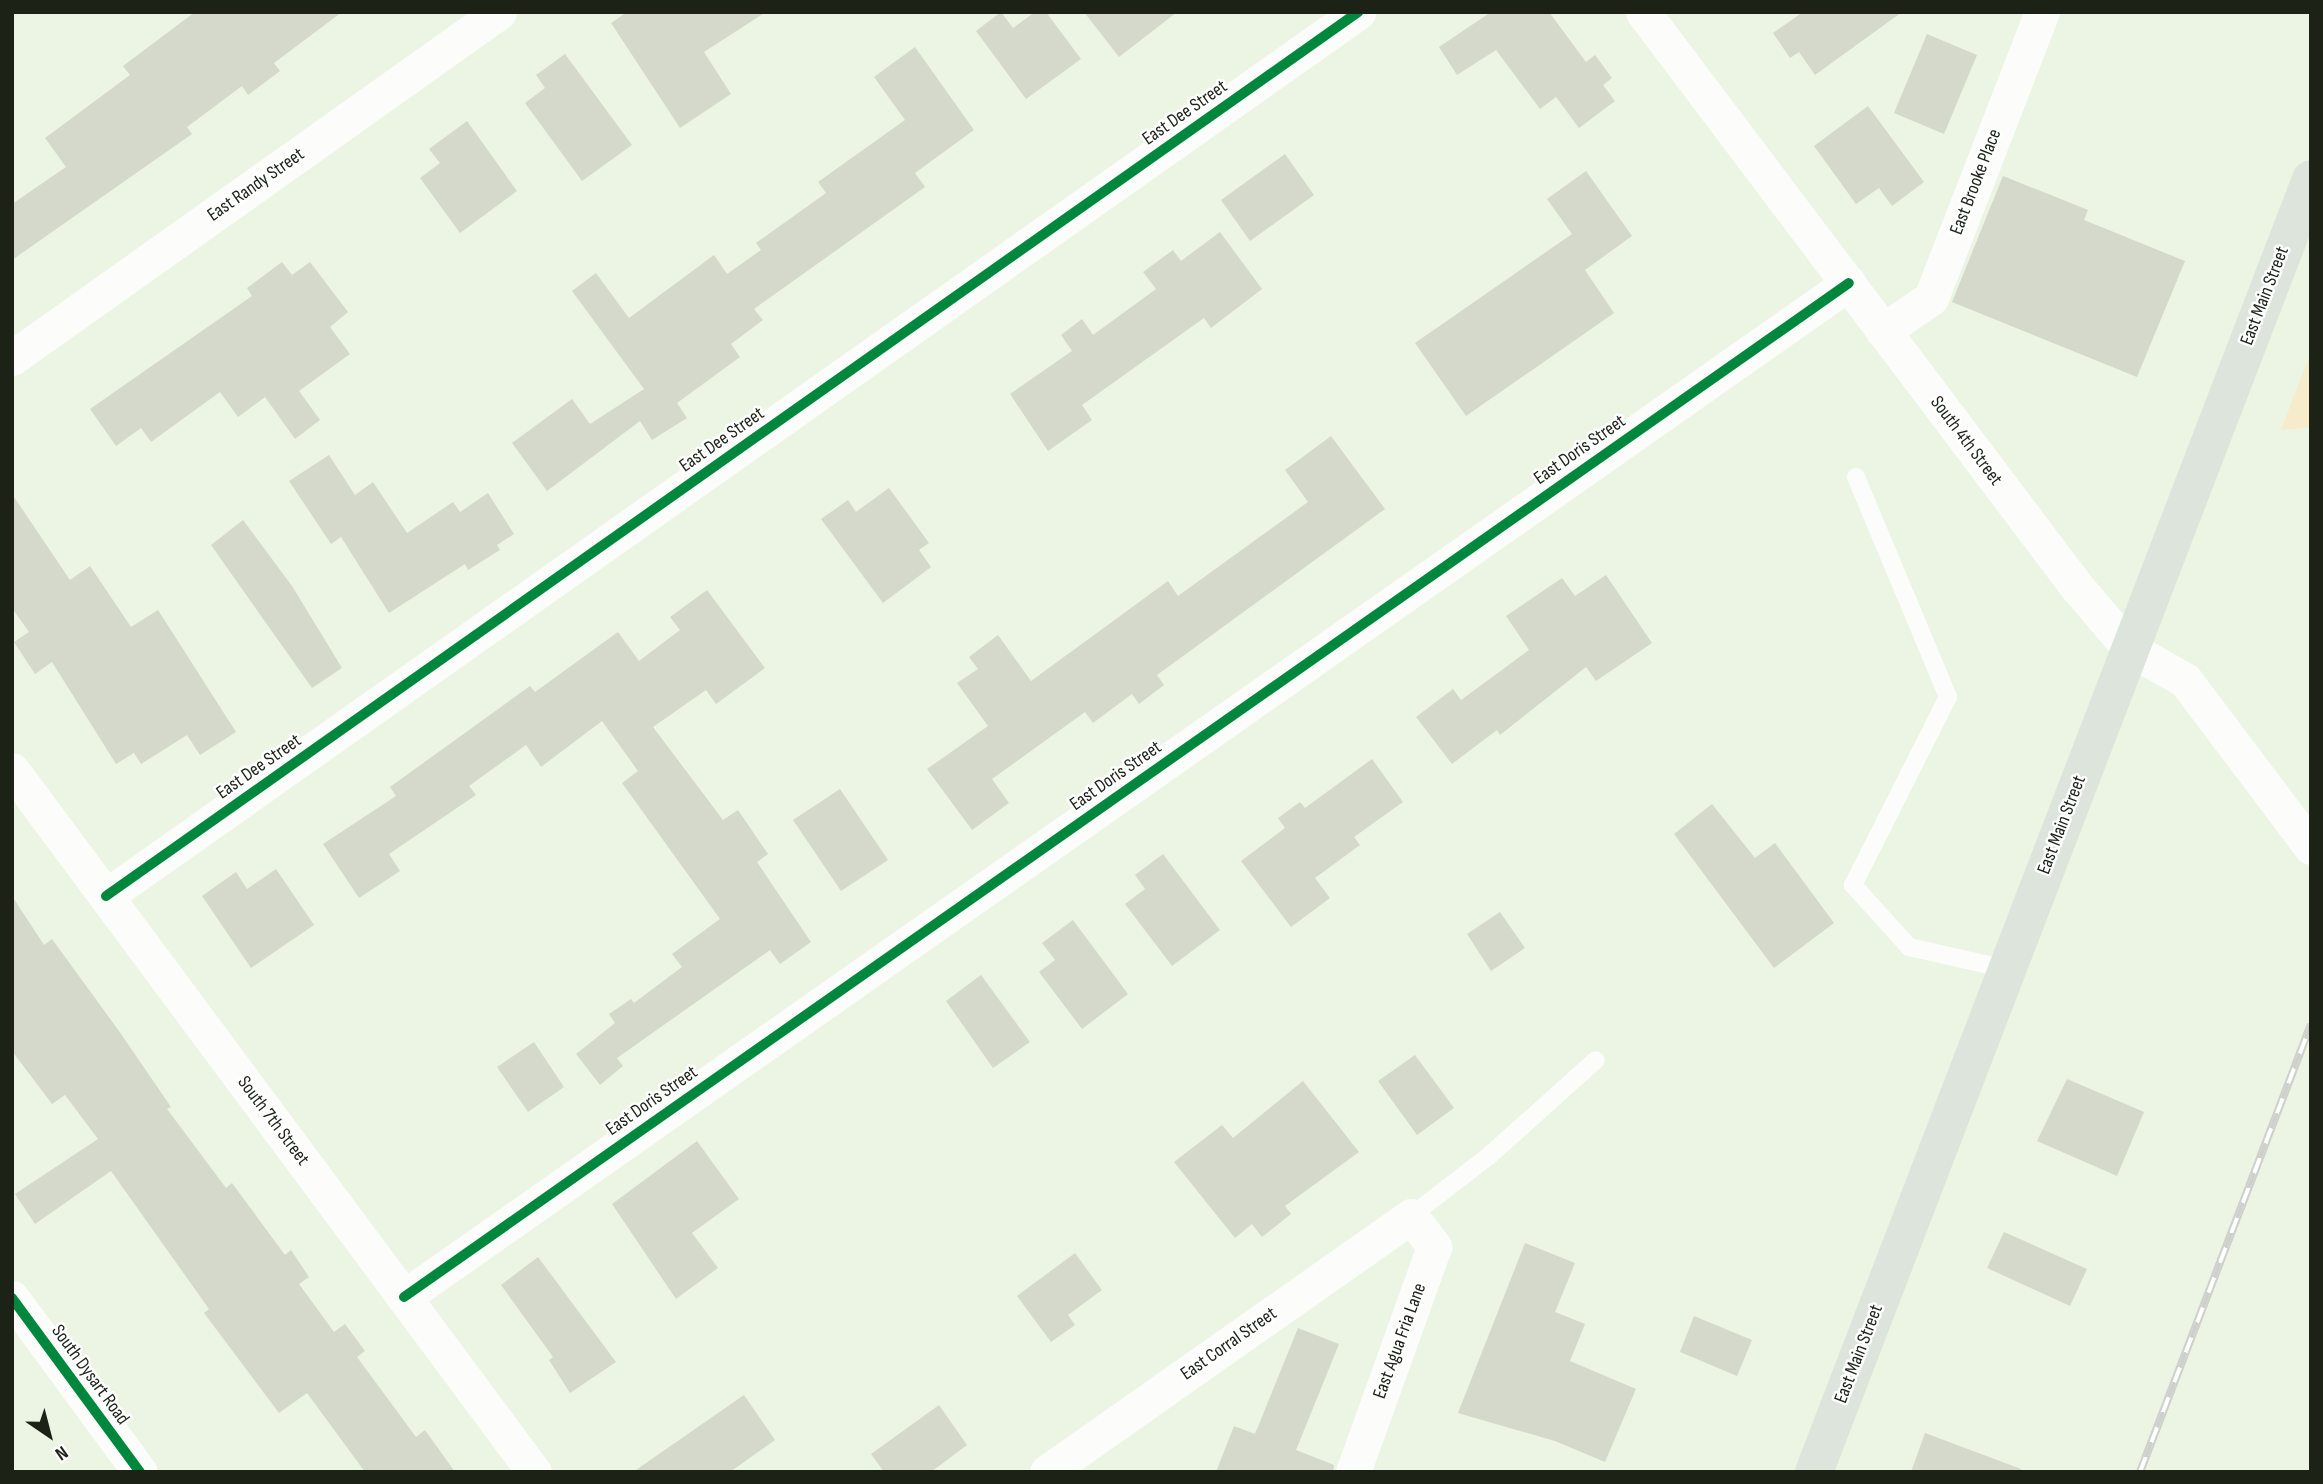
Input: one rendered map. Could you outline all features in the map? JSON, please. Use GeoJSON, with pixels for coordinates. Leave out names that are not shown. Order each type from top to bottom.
{"type":"FeatureCollection","features":[{"type":"Feature","properties":{"kind":"main road","name":"East Main Street"},"geometry":{"type":"LineString","coordinates":[[1814,1472],[2311,178]]}},
{"type":"Feature","properties":{"kind":"street","name":"East Randy Street"},"geometry":{"type":"LineString","coordinates":[[12,358],[499,12]]}},
{"type":"Feature","properties":{"kind":"street","name":"East Dee Street"},"geometry":{"type":"LineString","coordinates":[[106,896],[1359,12]]}},
{"type":"Feature","properties":{"kind":"street","name":"South 4th Street"},"geometry":{"type":"LineString","coordinates":[[1643,12],[2077,587],[2130,649],[2185,680],[2311,847]]}},
{"type":"Feature","properties":{"kind":"street","name":"East Brooke Place"},"geometry":{"type":"LineString","coordinates":[[1884,331],[1931,298],[2042,12]]}},
{"type":"Feature","properties":{"kind":"street","name":"East Doris Street"},"geometry":{"type":"LineString","coordinates":[[404,1297],[1849,283]]}},
{"type":"Feature","properties":{"kind":"street","name":"South 7th Street"},"geometry":{"type":"LineString","coordinates":[[12,770],[534,1472]]}},
{"type":"Feature","properties":{"kind":"street","name":"East Corral Street"},"geometry":{"type":"LineString","coordinates":[[1047,1472],[1411,1216]]}},
{"type":"Feature","properties":{"kind":"street","name":"East Agua Fria Lane"},"geometry":{"type":"LineString","coordinates":[[1353,1472],[1434,1247],[1411,1216]]}},
{"type":"Feature","properties":{"kind":"street","name":"South Dysart Road"},"geometry":{"type":"LineString","coordinates":[[12,1298],[140,1472]]}},
{"type":"Feature","properties":{"kind":"lane"},"geometry":{"type":"LineString","coordinates":[[1856,477],[1948,697],[1853,886],[1909,947],[2007,969]]}},
{"type":"Feature","properties":{"kind":"lane"},"geometry":{"type":"LineString","coordinates":[[1411,1216],[1490,1155],[1596,1060]]}},
{"type":"Feature","properties":{"kind":"shaded area"},"geometry":{"type":"Polygon","coordinates":[[[2311,352],[2311,427],[2281,430],[2311,352]]]}},
{"type":"Feature","properties":{"kind":"building"},"geometry":{"type":"Polygon","coordinates":[[[195,12],[342,12],[274,63],[280,71],[248,95],[242,86],[187,127],[192,134],[12,260],[12,204],[66,167],[45,138],[130,75],[123,66],[195,12]]]}},
{"type":"Feature","properties":{"kind":"building"},"geometry":{"type":"Polygon","coordinates":[[[627,12],[766,12],[704,52],[731,94],[680,128],[611,23],[627,12]]]}},
{"type":"Feature","properties":{"kind":"building"},"geometry":{"type":"Polygon","coordinates":[[[1001,12],[1013,28],[1035,12],[1046,12],[1081,59],[1026,99],[976,31],[1001,12]]]}},
{"type":"Feature","properties":{"kind":"building"},"geometry":{"type":"Polygon","coordinates":[[[1084,12],[1177,12],[1119,57],[1084,12]]]}},
{"type":"Feature","properties":{"kind":"building"},"geometry":{"type":"Polygon","coordinates":[[[1491,12],[1549,12],[1586,62],[1595,55],[1612,78],[1603,85],[1615,101],[1579,128],[1556,97],[1540,109],[1496,50],[1457,75],[1439,47],[1491,12]]]}},
{"type":"Feature","properties":{"kind":"building"},"geometry":{"type":"Polygon","coordinates":[[[1803,12],[1902,12],[1815,75],[1799,52],[1790,58],[1773,33],[1803,12]]]}},
{"type":"Feature","properties":{"kind":"building"},"geometry":{"type":"Polygon","coordinates":[[[1927,34],[1977,55],[1944,134],[1894,113],[1927,34]]]}},
{"type":"Feature","properties":{"kind":"building"},"geometry":{"type":"Polygon","coordinates":[[[915,47],[974,130],[915,173],[925,187],[754,309],[763,320],[731,344],[740,357],[677,403],[687,418],[652,440],[640,421],[547,491],[512,443],[572,399],[590,424],[644,389],[572,291],[596,273],[629,318],[714,255],[727,274],[761,250],[756,243],[826,193],[818,182],[905,120],[874,77],[915,47]]]}},
{"type":"Feature","properties":{"kind":"building"},"geometry":{"type":"Polygon","coordinates":[[[565,54],[632,145],[582,181],[525,103],[545,88],[536,75],[565,54]]]}},
{"type":"Feature","properties":{"kind":"building"},"geometry":{"type":"Polygon","coordinates":[[[1868,106],[1924,182],[1892,206],[1879,188],[1856,204],[1814,146],[1868,106]]]}},
{"type":"Feature","properties":{"kind":"building"},"geometry":{"type":"Polygon","coordinates":[[[467,121],[517,191],[460,233],[420,178],[440,163],[429,149],[467,121]]]}},
{"type":"Feature","properties":{"kind":"building"},"geometry":{"type":"Polygon","coordinates":[[[1285,154],[1314,195],[1250,241],[1221,200],[1285,154]]]}},
{"type":"Feature","properties":{"kind":"building"},"geometry":{"type":"Polygon","coordinates":[[[1586,171],[1632,236],[1585,270],[1614,313],[1466,416],[1415,343],[1572,234],[1547,199],[1586,171]]]}},
{"type":"Feature","properties":{"kind":"building"},"geometry":{"type":"Polygon","coordinates":[[[2003,176],[2088,210],[2084,220],[2185,261],[2137,377],[1952,302],[2003,176]]]}},
{"type":"Feature","properties":{"kind":"building"},"geometry":{"type":"Polygon","coordinates":[[[1220,232],[1262,289],[1211,328],[1204,318],[1082,405],[1092,420],[1048,451],[1010,394],[1072,351],[1061,335],[1082,319],[1093,335],[1156,289],[1143,272],[1173,250],[1181,261],[1220,232]]]}},
{"type":"Feature","properties":{"kind":"building"},"geometry":{"type":"Polygon","coordinates":[[[282,262],[292,275],[310,262],[348,312],[330,327],[350,354],[299,391],[320,420],[295,439],[265,397],[238,417],[220,392],[151,442],[141,428],[116,446],[90,409],[252,296],[247,288],[282,262]]]}},
{"type":"Feature","properties":{"kind":"building"},"geometry":{"type":"Polygon","coordinates":[[[1331,436],[1385,509],[1157,675],[1164,685],[1139,704],[1132,694],[1093,723],[1085,712],[992,779],[1009,803],[972,830],[927,769],[988,726],[957,683],[978,669],[969,657],[998,635],[1031,681],[1168,581],[1178,596],[1308,502],[1285,470],[1331,436]]]}},
{"type":"Feature","properties":{"kind":"building"},"geometry":{"type":"Polygon","coordinates":[[[329,455],[355,495],[373,482],[407,533],[453,502],[460,512],[488,493],[514,534],[497,545],[500,550],[468,570],[465,564],[389,613],[341,537],[331,544],[289,481],[329,455]]]}},
{"type":"Feature","properties":{"kind":"building"},"geometry":{"type":"Polygon","coordinates":[[[889,488],[929,543],[919,550],[931,567],[883,603],[821,519],[848,500],[856,512],[889,488]]]}},
{"type":"Feature","properties":{"kind":"building"},"geometry":{"type":"Polygon","coordinates":[[[12,494],[70,580],[90,566],[131,627],[158,610],[236,732],[200,755],[187,735],[141,764],[134,753],[116,764],[52,662],[35,674],[14,642],[29,632],[12,608],[12,494]]]}},
{"type":"Feature","properties":{"kind":"building"},"geometry":{"type":"Polygon","coordinates":[[[243,520],[292,586],[342,668],[312,688],[211,545],[243,520]]]}},
{"type":"Feature","properties":{"kind":"building"},"geometry":{"type":"Polygon","coordinates":[[[1606,575],[1652,643],[1596,681],[1586,667],[1500,735],[1497,730],[1452,764],[1416,717],[1453,689],[1461,700],[1529,650],[1506,616],[1562,578],[1575,596],[1606,575]]]}},
{"type":"Feature","properties":{"kind":"building"},"geometry":{"type":"Polygon","coordinates":[[[707,590],[765,668],[716,704],[706,690],[653,727],[723,820],[738,810],[768,854],[757,862],[811,942],[780,964],[770,950],[617,1058],[623,1066],[600,1085],[576,1054],[615,1023],[609,1014],[631,999],[634,1003],[682,967],[672,954],[720,919],[622,783],[638,771],[602,721],[541,767],[526,745],[469,786],[476,795],[389,854],[400,871],[359,898],[323,844],[396,796],[390,787],[530,686],[535,692],[618,632],[639,661],[680,630],[670,617],[707,590]]]}},
{"type":"Feature","properties":{"kind":"building"},"geometry":{"type":"Polygon","coordinates":[[[1372,759],[1403,802],[1354,837],[1360,845],[1315,878],[1330,898],[1291,927],[1241,861],[1285,828],[1278,818],[1300,802],[1305,808],[1372,759]]]}},
{"type":"Feature","properties":{"kind":"building"},"geometry":{"type":"Polygon","coordinates":[[[840,789],[888,860],[841,891],[793,820],[840,789]]]}},
{"type":"Feature","properties":{"kind":"building"},"geometry":{"type":"Polygon","coordinates":[[[1712,804],[1755,858],[1775,843],[1834,923],[1774,968],[1674,834],[1712,804]]]}},
{"type":"Feature","properties":{"kind":"building"},"geometry":{"type":"Polygon","coordinates":[[[1163,854],[1220,930],[1172,966],[1125,904],[1145,889],[1135,875],[1163,854]]]}},
{"type":"Feature","properties":{"kind":"building"},"geometry":{"type":"Polygon","coordinates":[[[276,869],[314,925],[251,968],[202,896],[236,872],[247,889],[276,869]]]}},
{"type":"Feature","properties":{"kind":"building"},"geometry":{"type":"Polygon","coordinates":[[[12,896],[44,945],[52,939],[171,1107],[167,1109],[226,1188],[232,1183],[285,1255],[291,1250],[309,1277],[299,1284],[334,1332],[345,1324],[365,1351],[357,1357],[416,1437],[425,1430],[455,1472],[365,1472],[307,1393],[279,1413],[204,1313],[209,1309],[111,1171],[35,1224],[15,1194],[98,1139],[65,1095],[52,1104],[12,1051],[12,896]]]}},
{"type":"Feature","properties":{"kind":"building"},"geometry":{"type":"Polygon","coordinates":[[[1500,912],[1525,948],[1491,971],[1467,934],[1500,912]]]}},
{"type":"Feature","properties":{"kind":"building"},"geometry":{"type":"Polygon","coordinates":[[[1073,920],[1128,994],[1082,1029],[1039,972],[1055,960],[1042,943],[1073,920]]]}},
{"type":"Feature","properties":{"kind":"building"},"geometry":{"type":"Polygon","coordinates":[[[981,975],[1030,1042],[993,1068],[946,1001],[981,975]]]}},
{"type":"Feature","properties":{"kind":"building"},"geometry":{"type":"Polygon","coordinates":[[[534,1042],[564,1087],[528,1112],[497,1067],[534,1042]]]}},
{"type":"Feature","properties":{"kind":"building"},"geometry":{"type":"Polygon","coordinates":[[[1415,1055],[1454,1108],[1417,1135],[1378,1081],[1415,1055]]]}},
{"type":"Feature","properties":{"kind":"building"},"geometry":{"type":"Polygon","coordinates":[[[2067,1079],[2144,1112],[2117,1176],[2037,1141],[2067,1079]]]}},
{"type":"Feature","properties":{"kind":"building"},"geometry":{"type":"Polygon","coordinates":[[[1303,1081],[1359,1152],[1285,1206],[1291,1214],[1262,1237],[1252,1224],[1235,1238],[1174,1162],[1222,1125],[1233,1138],[1303,1081]]]}},
{"type":"Feature","properties":{"kind":"building"},"geometry":{"type":"Polygon","coordinates":[[[697,1141],[739,1199],[692,1233],[718,1268],[676,1299],[612,1204],[697,1141]]]}},
{"type":"Feature","properties":{"kind":"building"},"geometry":{"type":"Polygon","coordinates":[[[2004,1232],[2087,1269],[2070,1306],[1987,1268],[2004,1232]]]}},
{"type":"Feature","properties":{"kind":"building"},"geometry":{"type":"Polygon","coordinates":[[[1525,1243],[1575,1263],[1555,1312],[1585,1324],[1570,1361],[1636,1389],[1605,1462],[1555,1441],[1458,1413],[1525,1243]]]}},
{"type":"Feature","properties":{"kind":"building"},"geometry":{"type":"Polygon","coordinates":[[[1075,1253],[1102,1290],[1068,1315],[1075,1325],[1051,1342],[1017,1296],[1075,1253]]]}},
{"type":"Feature","properties":{"kind":"building"},"geometry":{"type":"Polygon","coordinates":[[[538,1257],[616,1362],[570,1393],[549,1360],[553,1357],[501,1285],[538,1257]]]}},
{"type":"Feature","properties":{"kind":"building"},"geometry":{"type":"Polygon","coordinates":[[[1694,1316],[1752,1340],[1737,1376],[1680,1352],[1694,1316]]]}},
{"type":"Feature","properties":{"kind":"building"},"geometry":{"type":"Polygon","coordinates":[[[1298,1328],[1339,1344],[1296,1450],[1334,1465],[1333,1472],[1216,1472],[1234,1426],[1255,1434],[1298,1328]]]}},
{"type":"Feature","properties":{"kind":"building"},"geometry":{"type":"Polygon","coordinates":[[[744,1395],[775,1440],[730,1472],[633,1472],[744,1395]]]}},
{"type":"Feature","properties":{"kind":"building"},"geometry":{"type":"Polygon","coordinates":[[[939,1405],[967,1445],[931,1472],[884,1472],[871,1454],[939,1405]]]}},
{"type":"Feature","properties":{"kind":"building"},"geometry":{"type":"Polygon","coordinates":[[[1925,1433],[2021,1469],[2020,1472],[1911,1472],[1925,1433]]]}},
{"type":"Feature","properties":{"kind":"railway"},"geometry":{"type":"LineString","coordinates":[[2140,1472],[2311,1025]]}},
{"type":"Feature","properties":{"kind":"cycle path"},"geometry":{"type":"LineString","coordinates":[[106,896],[1358,12]]}},
{"type":"Feature","properties":{"kind":"cycle path"},"geometry":{"type":"LineString","coordinates":[[404,1297],[1849,283]]}},
{"type":"Feature","properties":{"kind":"cycle path"},"geometry":{"type":"LineString","coordinates":[[12,1298],[140,1472]]}}]}
